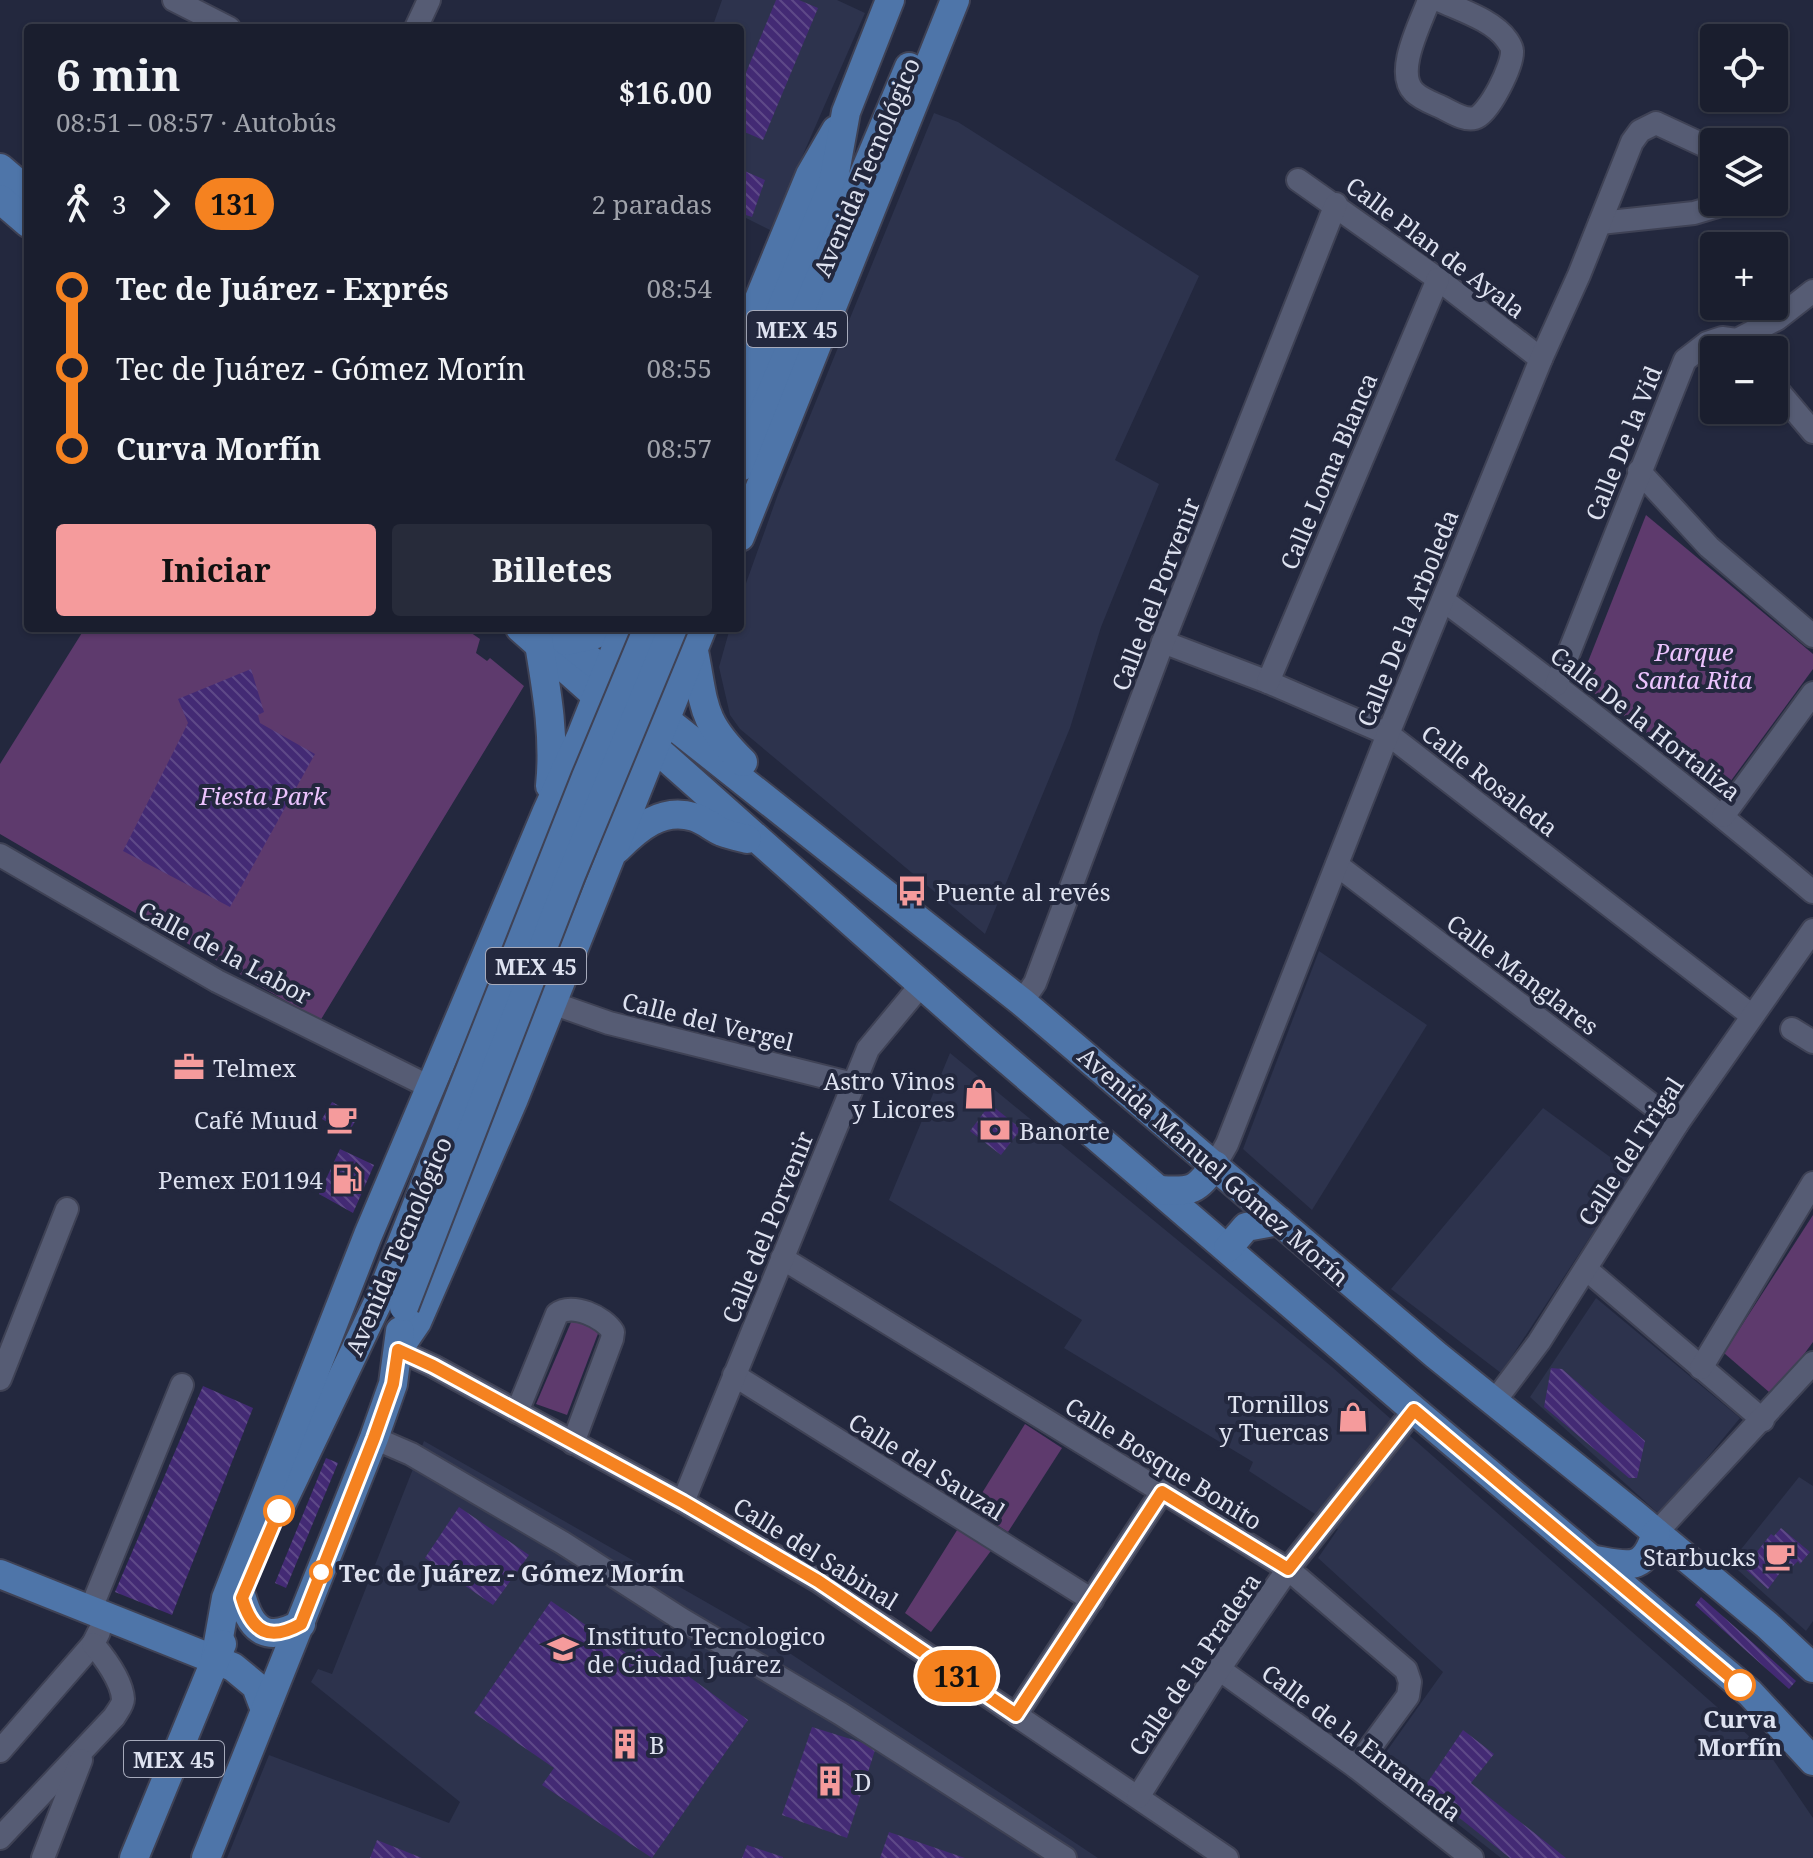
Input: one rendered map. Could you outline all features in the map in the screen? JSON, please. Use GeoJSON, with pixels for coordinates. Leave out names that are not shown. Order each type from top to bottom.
{"type":"FeatureCollection","features":[{"type":"Feature","properties":{"kind":"main road","name":"Avenida Tecnológico"},"geometry":{"type":"LineString","coordinates":[[744,399],[844,188],[939,0]]}},
{"type":"Feature","properties":{"kind":"main road"},"geometry":{"type":"LineString","coordinates":[[744,527],[955,0]]}},
{"type":"Feature","properties":{"kind":"main road","name":"Avenida Tecnológico"},"geometry":{"type":"LineString","coordinates":[[744,456],[844,188],[846,112],[883,2]]}},
{"type":"Feature","properties":{"kind":"main road"},"geometry":{"type":"LineString","coordinates":[[744,335],[810,175],[846,112]]}},
{"type":"Feature","properties":{"kind":"main road"},"geometry":{"type":"LineString","coordinates":[[0,168],[24,189]]}},
{"type":"Feature","properties":{"kind":"main road"},"geometry":{"type":"LineString","coordinates":[[0,199],[24,220]]}},
{"type":"Feature","properties":{"kind":"main road","name":"Avenida Tecnológico"},"geometry":{"type":"LineString","coordinates":[[206,1858],[374,1438],[393,1384],[398,1350],[392,1303],[580,791],[646,632]]}},
{"type":"Feature","properties":{"kind":"main road","name":"Avenida Tecnológico"},"geometry":{"type":"LineString","coordinates":[[134,1858],[292,1480],[392,1303],[671,632]]}},
{"type":"Feature","properties":{"kind":"main road"},"geometry":{"type":"LineString","coordinates":[[544,635],[596,634],[610,656],[650,759]]}},
{"type":"Feature","properties":{"kind":"main road"},"geometry":{"type":"LineString","coordinates":[[544,635],[610,656],[647,686],[681,683]]}},
{"type":"Feature","properties":{"kind":"main road"},"geometry":{"type":"LineString","coordinates":[[544,635],[553,754],[547,811]]}},
{"type":"Feature","properties":{"kind":"main road"},"geometry":{"type":"LineString","coordinates":[[398,1350],[417,1322],[552,1003],[698,639]]}},
{"type":"Feature","properties":{"kind":"main road"},"geometry":{"type":"LineString","coordinates":[[698,639],[700,697],[706,714],[718,738],[750,769],[762,794]]}},
{"type":"Feature","properties":{"kind":"main road"},"geometry":{"type":"LineString","coordinates":[[215,1660],[226,1598],[368,1235],[581,736],[610,656]]}},
{"type":"Feature","properties":{"kind":"main road","name":"Avenida Manuel Gómez Morín"},"geometry":{"type":"LineString","coordinates":[[610,656],[665,721],[762,794],[1022,1002],[1425,1346],[1767,1625],[1813,1668]]}},
{"type":"Feature","properties":{"kind":"main road"},"geometry":{"type":"LineString","coordinates":[[581,736],[609,731],[624,734],[650,759],[760,842],[1414,1410],[1750,1693],[1813,1761]]}},
{"type":"Feature","properties":{"kind":"main road"},"geometry":{"type":"LineString","coordinates":[[613,852],[639,827],[662,817],[679,814],[696,817],[725,833],[760,842]]}},
{"type":"Feature","properties":{"kind":"main road"},"geometry":{"type":"LineString","coordinates":[[1160,1190],[1185,1191],[1195,1188],[1202,1184],[1215,1165]]}},
{"type":"Feature","properties":{"kind":"main road"},"geometry":{"type":"LineString","coordinates":[[1228,1248],[1246,1227],[1279,1221]]}},
{"type":"Feature","properties":{"kind":"main road"},"geometry":{"type":"LineString","coordinates":[[1595,1560],[1623,1565],[1637,1563],[1650,1553],[1656,1533]]}},
{"type":"Feature","properties":{"kind":"main road"},"geometry":{"type":"LineString","coordinates":[[0,1574],[233,1667],[252,1681],[265,1710]]}},
{"type":"Feature","properties":{"kind":"main road"},"geometry":{"type":"LineString","coordinates":[[242,1598],[252,1621],[267,1633],[286,1632],[301,1624]]}},
{"type":"Feature","properties":{"kind":"street"},"geometry":{"type":"LineString","coordinates":[[418,24],[429,0]]}},
{"type":"Feature","properties":{"kind":"street"},"geometry":{"type":"LineString","coordinates":[[1429,0],[1406,67],[1410,86],[1421,98],[1472,119],[1490,106],[1512,52],[1510,45],[1491,26],[1439,0]]}},
{"type":"Feature","properties":{"kind":"street"},"geometry":{"type":"LineString","coordinates":[[182,2],[222,24]]}},
{"type":"Feature","properties":{"kind":"street","name":"Calle De la Arboleda"},"geometry":{"type":"LineString","coordinates":[[1215,1165],[1227,1144],[1388,734],[1632,142],[1640,131],[1656,123],[1700,143]]}},
{"type":"Feature","properties":{"kind":"street","name":"Calle Plan de Ayala"},"geometry":{"type":"LineString","coordinates":[[1298,180],[1438,279],[1541,359]]}},
{"type":"Feature","properties":{"kind":"street","name":"Calle del Porvenir"},"geometry":{"type":"LineString","coordinates":[[1022,1002],[1035,983],[1163,642],[1336,204]]}},
{"type":"Feature","properties":{"kind":"street"},"geometry":{"type":"LineString","coordinates":[[1600,223],[1700,211]]}},
{"type":"Feature","properties":{"kind":"street","name":"Calle Loma Blanca"},"geometry":{"type":"LineString","coordinates":[[1268,682],[1438,279]]}},
{"type":"Feature","properties":{"kind":"street","name":"Calle De la Vid"},"geometry":{"type":"LineString","coordinates":[[1753,336],[1813,291]]}},
{"type":"Feature","properties":{"kind":"street","name":"Calle De la Vid"},"geometry":{"type":"LineString","coordinates":[[1556,685],[1685,360],[1700,348]]}},
{"type":"Feature","properties":{"kind":"street"},"geometry":{"type":"LineString","coordinates":[[1788,403],[1813,432]]}},
{"type":"Feature","properties":{"kind":"street"},"geometry":{"type":"LineString","coordinates":[[1639,471],[1709,547],[1813,636]]}},
{"type":"Feature","properties":{"kind":"street","name":"Calle De la Hortaliza"},"geometry":{"type":"LineString","coordinates":[[1443,600],[1723,816],[1813,892]]}},
{"type":"Feature","properties":{"kind":"street","name":"Calle Rosaleda"},"geometry":{"type":"LineString","coordinates":[[1163,642],[1268,682],[1388,734],[1751,1015]]}},
{"type":"Feature","properties":{"kind":"street"},"geometry":{"type":"LineString","coordinates":[[1723,816],[1813,693]]}},
{"type":"Feature","properties":{"kind":"street","name":"Calle de la Labor"},"geometry":{"type":"LineString","coordinates":[[0,855],[217,981],[430,1087]]}},
{"type":"Feature","properties":{"kind":"street","name":"Calle Manglares"},"geometry":{"type":"LineString","coordinates":[[1337,865],[1677,1124]]}},
{"type":"Feature","properties":{"kind":"street","name":"Calle del Trigal"},"geometry":{"type":"LineString","coordinates":[[1494,1402],[1539,1342],[1677,1124],[1813,930]]}},
{"type":"Feature","properties":{"kind":"street","name":"Calle del Porvenir"},"geometry":{"type":"LineString","coordinates":[[683,1502],[868,1049],[921,985]]}},
{"type":"Feature","properties":{"kind":"street","name":"Calle del Vergel"},"geometry":{"type":"LineString","coordinates":[[552,1003],[609,1023],[853,1084]]}},
{"type":"Feature","properties":{"kind":"street"},"geometry":{"type":"LineString","coordinates":[[1792,1029],[1813,1042]]}},
{"type":"Feature","properties":{"kind":"street"},"geometry":{"type":"LineString","coordinates":[[1701,1368],[1813,1183]]}},
{"type":"Feature","properties":{"kind":"street"},"geometry":{"type":"LineString","coordinates":[[0,1379],[67,1209]]}},
{"type":"Feature","properties":{"kind":"street","name":"Calle Bosque Bonito"},"geometry":{"type":"LineString","coordinates":[[782,1258],[1288,1569],[1409,1675],[1408,1696],[1356,1767]]}},
{"type":"Feature","properties":{"kind":"street"},"geometry":{"type":"LineString","coordinates":[[1586,1269],[1763,1420]]}},
{"type":"Feature","properties":{"kind":"street"},"geometry":{"type":"LineString","coordinates":[[517,1412],[557,1314],[564,1309],[572,1309],[604,1321],[613,1332],[612,1339],[573,1443]]}},
{"type":"Feature","properties":{"kind":"street","name":"Calle del Sabinal"},"geometry":{"type":"LineString","coordinates":[[398,1350],[683,1502],[818,1581],[1227,1858]]}},
{"type":"Feature","properties":{"kind":"street"},"geometry":{"type":"LineString","coordinates":[[1656,1533],[1813,1363]]}},
{"type":"Feature","properties":{"kind":"street","name":"Calle del Sauzal"},"geometry":{"type":"LineString","coordinates":[[734,1375],[1092,1600]]}},
{"type":"Feature","properties":{"kind":"street"},"geometry":{"type":"LineString","coordinates":[[0,1751],[93,1644],[98,1614],[182,1385]]}},
{"type":"Feature","properties":{"kind":"street","name":"Calle de la Pradera"},"geometry":{"type":"LineString","coordinates":[[1138,1797],[1219,1669],[1288,1569],[1414,1410]]}},
{"type":"Feature","properties":{"kind":"street"},"geometry":{"type":"LineString","coordinates":[[374,1438],[411,1454],[563,1543],[681,1619],[841,1714],[1065,1858]]}},
{"type":"Feature","properties":{"kind":"street"},"geometry":{"type":"LineString","coordinates":[[1016,1715],[1162,1492]]}},
{"type":"Feature","properties":{"kind":"street"},"geometry":{"type":"LineString","coordinates":[[0,1838],[114,1717],[123,1699],[108,1662],[93,1644]]}},
{"type":"Feature","properties":{"kind":"street","name":"Calle de la Enramada"},"geometry":{"type":"LineString","coordinates":[[1219,1669],[1356,1767],[1472,1858]]}},
{"type":"Feature","properties":{"kind":"street"},"geometry":{"type":"LineString","coordinates":[[43,1858],[86,1747]]}},
{"type":"Feature","properties":{"kind":"shaded area"},"geometry":{"type":"Polygon","coordinates":[[[722,0],[837,0],[865,13],[770,230],[744,217],[744,24],[713,24],[722,0]]]}},
{"type":"Feature","properties":{"kind":"shaded area"},"geometry":{"type":"Polygon","coordinates":[[[934,113],[958,122],[1199,276],[1115,460],[1159,484],[1101,627],[1070,728],[985,934],[740,729],[730,715],[719,667],[729,632],[744,632],[744,589],[778,494],[934,113]]]}},
{"type":"Feature","properties":{"kind":"shaded area"},"geometry":{"type":"Polygon","coordinates":[[[1319,951],[1427,1025],[1312,1210],[1243,1149],[1319,951]]]}},
{"type":"Feature","properties":{"kind":"shaded area"},"geometry":{"type":"Polygon","coordinates":[[[950,1053],[1332,1367],[1734,1722],[1772,1758],[1813,1818],[1813,1858],[1501,1858],[1379,1762],[1443,1672],[1318,1558],[1338,1529],[1249,1471],[1253,1462],[1064,1348],[1082,1320],[889,1200],[950,1053]]]}},
{"type":"Feature","properties":{"kind":"shaded area"},"geometry":{"type":"Polygon","coordinates":[[[1543,1108],[1632,1173],[1501,1373],[1391,1289],[1543,1108]]]}},
{"type":"Feature","properties":{"kind":"shaded area"},"geometry":{"type":"Polygon","coordinates":[[[1596,1298],[1740,1418],[1660,1515],[1530,1397],[1596,1298]]]}},
{"type":"Feature","properties":{"kind":"shaded area","name":"Instituto Tecnologico de Ciudad Juárez"},"geometry":{"type":"Polygon","coordinates":[[[424,1441],[755,1630],[1098,1858],[227,1858],[269,1755],[449,1823],[460,1802],[311,1682],[318,1669],[332,1674],[424,1441]]]}},
{"type":"Feature","properties":{"kind":"shaded area"},"geometry":{"type":"Polygon","coordinates":[[[1799,1477],[1813,1486],[1813,1621],[1806,1631],[1730,1563],[1799,1477]]]}},
{"type":"Feature","properties":{"kind":"green space","name":"Parque Santa Rita"},"geometry":{"type":"Polygon","coordinates":[[[1646,515],[1813,654],[1813,669],[1722,793],[1580,682],[1646,515]]]}},
{"type":"Feature","properties":{"kind":"green space","name":"Fiesta Park"},"geometry":{"type":"Polygon","coordinates":[[[82,632],[470,632],[480,639],[476,653],[487,661],[490,658],[524,686],[320,1021],[0,834],[0,764],[82,632]]]}},
{"type":"Feature","properties":{"kind":"green space"},"geometry":{"type":"Polygon","coordinates":[[[1813,1215],[1813,1342],[1796,1365],[1769,1392],[1724,1353],[1813,1215]]]}},
{"type":"Feature","properties":{"kind":"green space"},"geometry":{"type":"Polygon","coordinates":[[[572,1320],[599,1331],[567,1415],[536,1404],[572,1320]]]}},
{"type":"Feature","properties":{"kind":"green space"},"geometry":{"type":"Polygon","coordinates":[[[1025,1424],[1062,1448],[1008,1532],[972,1509],[1025,1424]]]}},
{"type":"Feature","properties":{"kind":"green space"},"geometry":{"type":"Polygon","coordinates":[[[959,1527],[993,1548],[931,1632],[905,1613],[959,1527]]]}},
{"type":"Feature","properties":{"kind":"building"},"geometry":{"type":"Polygon","coordinates":[[[776,0],[799,0],[818,8],[763,140],[744,132],[744,77],[776,0]]]}},
{"type":"Feature","properties":{"kind":"building"},"geometry":{"type":"Polygon","coordinates":[[[744,171],[765,180],[752,217],[744,214],[744,171]]]}},
{"type":"Feature","properties":{"kind":"building"},"geometry":{"type":"Polygon","coordinates":[[[251,669],[264,712],[258,715],[260,723],[315,754],[230,907],[123,851],[188,723],[178,699],[251,669]]]}},
{"type":"Feature","properties":{"kind":"building"},"geometry":{"type":"Polygon","coordinates":[[[332,1102],[358,1116],[348,1134],[322,1119],[332,1102]]]}},
{"type":"Feature","properties":{"kind":"building","name":"Banorte"},"geometry":{"type":"Polygon","coordinates":[[[990,1104],[1021,1129],[1001,1155],[970,1131],[990,1104]]]}},
{"type":"Feature","properties":{"kind":"building","name":"Pemex E01194"},"geometry":{"type":"Polygon","coordinates":[[[340,1149],[374,1165],[353,1213],[319,1194],[340,1149]]]}},
{"type":"Feature","properties":{"kind":"building"},"geometry":{"type":"Polygon","coordinates":[[[1551,1368],[1562,1369],[1645,1441],[1637,1478],[1629,1478],[1544,1407],[1551,1368]]]}},
{"type":"Feature","properties":{"kind":"building"},"geometry":{"type":"Polygon","coordinates":[[[203,1386],[253,1408],[172,1615],[115,1592],[203,1386]]]}},
{"type":"Feature","properties":{"kind":"building"},"geometry":{"type":"Polygon","coordinates":[[[326,1458],[338,1463],[286,1588],[275,1583],[326,1458]]]}},
{"type":"Feature","properties":{"kind":"building"},"geometry":{"type":"Polygon","coordinates":[[[459,1507],[529,1555],[493,1605],[425,1558],[459,1507]]]}},
{"type":"Feature","properties":{"kind":"building","name":"Starbucks"},"geometry":{"type":"Polygon","coordinates":[[[1781,1528],[1810,1552],[1800,1564],[1798,1561],[1790,1569],[1785,1566],[1768,1589],[1744,1568],[1771,1534],[1774,1536],[1781,1528]]]}},
{"type":"Feature","properties":{"kind":"building","name":"Curva Morfín"},"geometry":{"type":"Polygon","coordinates":[[[1701,1597],[1796,1681],[1789,1689],[1695,1605],[1701,1597]]]}},
{"type":"Feature","properties":{"kind":"building","name":"B"},"geometry":{"type":"Polygon","coordinates":[[[551,1601],[632,1657],[642,1642],[748,1720],[652,1858],[542,1785],[554,1768],[474,1713],[551,1601]]]}},
{"type":"Feature","properties":{"kind":"building","name":"D"},"geometry":{"type":"Polygon","coordinates":[[[812,1727],[876,1747],[847,1838],[782,1815],[812,1727]]]}},
{"type":"Feature","properties":{"kind":"building"},"geometry":{"type":"Polygon","coordinates":[[[1463,1730],[1494,1754],[1471,1783],[1566,1858],[1510,1858],[1423,1789],[1463,1730]]]}},
{"type":"Feature","properties":{"kind":"building"},"geometry":{"type":"Polygon","coordinates":[[[889,1832],[965,1858],[880,1858],[889,1832]]]}},
{"type":"Feature","properties":{"kind":"building"},"geometry":{"type":"Polygon","coordinates":[[[377,1840],[422,1858],[370,1858],[377,1840]]]}},
{"type":"Feature","properties":{"kind":"building"},"geometry":{"type":"Polygon","coordinates":[[[747,1845],[783,1857],[783,1858],[742,1858],[747,1845]]]}},
{"type":"Feature","properties":{"kind":"bus line","name":"131"},"geometry":{"type":"LineString","coordinates":[[279,1511],[242,1598],[246,1611],[258,1628],[276,1634],[301,1624],[374,1438],[393,1384],[398,1350],[683,1502],[818,1581],[1016,1715],[1162,1492],[1288,1569],[1414,1410],[1740,1685]]}},
{"type":"Feature","properties":{"kind":"place","name":"Puente al revés"},"geometry":{"type":"Point","coordinates":[912,891]}},
{"type":"Feature","properties":{"kind":"place","name":"Telmex"},"geometry":{"type":"Point","coordinates":[189,1067]}},
{"type":"Feature","properties":{"kind":"place","name":"Astro Vinos y Licores"},"geometry":{"type":"Point","coordinates":[979,1094]}},
{"type":"Feature","properties":{"kind":"place","name":"Café Muud"},"geometry":{"type":"Point","coordinates":[342,1119]}},
{"type":"Feature","properties":{"kind":"place","name":"Banorte"},"geometry":{"type":"Point","coordinates":[995,1130]}},
{"type":"Feature","properties":{"kind":"place","name":"Pemex E01194"},"geometry":{"type":"Point","coordinates":[347,1179]}},
{"type":"Feature","properties":{"kind":"place","name":"Tornillos y Tuercas"},"geometry":{"type":"Point","coordinates":[1353,1417]}},
{"type":"Feature","properties":{"kind":"place","name":"Starbucks"},"geometry":{"type":"Point","coordinates":[1780,1556]}},
{"type":"Feature","properties":{"kind":"place","name":"Tec de Juárez - Gómez Morín"},"geometry":{"type":"Point","coordinates":[321,1572]}},
{"type":"Feature","properties":{"kind":"place","name":"Instituto Tecnologico de Ciudad Juárez"},"geometry":{"type":"Point","coordinates":[563,1649]}},
{"type":"Feature","properties":{"kind":"place","name":"Curva Morfín"},"geometry":{"type":"Point","coordinates":[1740,1685]}},
{"type":"Feature","properties":{"kind":"place","name":"B"},"geometry":{"type":"Point","coordinates":[625,1744]}},
{"type":"Feature","properties":{"kind":"place","name":"D"},"geometry":{"type":"Point","coordinates":[830,1781]}}]}
